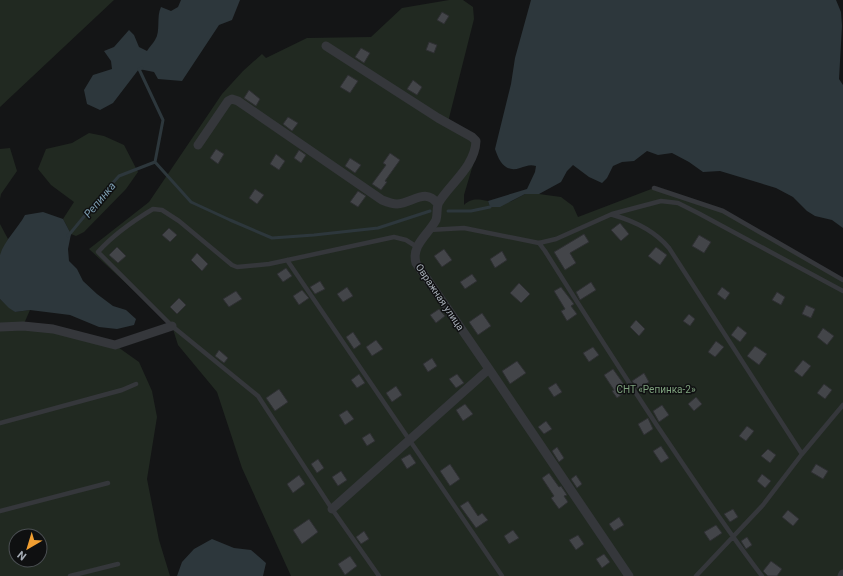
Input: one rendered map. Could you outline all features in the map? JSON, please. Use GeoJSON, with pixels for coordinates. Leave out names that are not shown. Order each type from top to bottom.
{"type":"FeatureCollection","features":[{"type":"Feature","properties":{"kind":"street"},"geometry":{"type":"LineString","coordinates":[[326,46],[475,140],[476,144],[467,166],[438,204],[438,213],[435,220],[417,247]]}},
{"type":"Feature","properties":{"kind":"street"},"geometry":{"type":"LineString","coordinates":[[198,145],[228,101],[232,99],[244,105],[382,200],[397,204],[422,196],[428,196],[434,199],[438,204]]}},
{"type":"Feature","properties":{"kind":"street","name":"Овражная улица"},"geometry":{"type":"LineString","coordinates":[[417,247],[414,256],[416,263],[628,576]]}},
{"type":"Feature","properties":{"kind":"street"},"geometry":{"type":"LineString","coordinates":[[0,327],[23,326],[53,329],[115,345],[172,326]]}},
{"type":"Feature","properties":{"kind":"street"},"geometry":{"type":"LineString","coordinates":[[332,509],[489,369]]}},
{"type":"Feature","properties":{"kind":"lane"},"geometry":{"type":"LineString","coordinates":[[654,188],[723,211],[843,280]]}},
{"type":"Feature","properties":{"kind":"lane"},"geometry":{"type":"LineString","coordinates":[[427,230],[464,228],[539,243],[556,238],[612,214],[661,202],[678,203],[843,291]]}},
{"type":"Feature","properties":{"kind":"lane"},"geometry":{"type":"LineString","coordinates":[[379,576],[332,509],[258,396],[172,326],[98,252],[115,236],[153,208],[162,210],[179,221],[232,265],[237,267],[269,264],[394,237],[406,240],[417,247]]}},
{"type":"Feature","properties":{"kind":"lane"},"geometry":{"type":"LineString","coordinates":[[612,214],[630,220],[648,230],[663,241],[669,248],[719,323],[802,454]]}},
{"type":"Feature","properties":{"kind":"lane"},"geometry":{"type":"LineString","coordinates":[[539,243],[546,251],[591,326],[733,538],[762,576]]}},
{"type":"Feature","properties":{"kind":"lane"},"geometry":{"type":"LineString","coordinates":[[288,260],[502,576]]}},
{"type":"Feature","properties":{"kind":"lane"},"geometry":{"type":"LineString","coordinates":[[0,423],[122,390],[136,384]]}},
{"type":"Feature","properties":{"kind":"lane"},"geometry":{"type":"LineString","coordinates":[[696,576],[763,505],[802,454],[843,405]]}},
{"type":"Feature","properties":{"kind":"lane"},"geometry":{"type":"LineString","coordinates":[[0,511],[108,483]]}},
{"type":"Feature","properties":{"kind":"lane"},"geometry":{"type":"LineString","coordinates":[[70,576],[118,564]]}},
{"type":"Feature","properties":{"kind":"green space"},"geometry":{"type":"Polygon","coordinates":[[[0,0],[114,0],[0,107],[0,0]]]}},
{"type":"Feature","properties":{"kind":"green space","name":"СНТ «Репинка-2»"},"geometry":{"type":"Polygon","coordinates":[[[449,0],[463,0],[473,7],[474,19],[448,122],[480,141],[464,195],[464,205],[469,201],[478,200],[488,201],[490,207],[512,201],[525,194],[539,194],[561,197],[573,206],[578,217],[654,188],[723,211],[843,280],[843,576],[291,576],[242,468],[217,392],[178,345],[172,326],[89,249],[149,202],[222,94],[243,71],[262,54],[266,58],[307,38],[371,37],[402,8],[449,0]]]}},
{"type":"Feature","properties":{"kind":"green space"},"geometry":{"type":"Polygon","coordinates":[[[89,133],[104,136],[124,145],[138,172],[126,189],[84,232],[76,236],[71,234],[63,219],[74,202],[51,185],[38,169],[46,149],[72,143],[89,133]]]}},
{"type":"Feature","properties":{"kind":"green space"},"geometry":{"type":"Polygon","coordinates":[[[10,148],[17,171],[1,194],[0,199],[0,149],[10,148]]]}},
{"type":"Feature","properties":{"kind":"green space"},"geometry":{"type":"Polygon","coordinates":[[[0,224],[8,239],[0,256],[0,224]]]}},
{"type":"Feature","properties":{"kind":"green space"},"geometry":{"type":"Polygon","coordinates":[[[0,299],[15,312],[30,310],[23,326],[115,345],[139,362],[152,391],[157,417],[147,479],[159,540],[170,576],[0,576],[0,299]]]}},
{"type":"Feature","properties":{"kind":"shaded area"},"geometry":{"type":"Polygon","coordinates":[[[181,0],[240,0],[232,20],[219,25],[182,81],[158,79],[154,72],[139,69],[113,103],[100,110],[87,104],[84,90],[93,75],[112,69],[111,61],[104,51],[114,47],[129,30],[134,35],[139,47],[147,51],[157,36],[161,7],[171,11],[178,7],[181,0]]]}},
{"type":"Feature","properties":{"kind":"shaded area"},"geometry":{"type":"Polygon","coordinates":[[[531,0],[836,0],[841,12],[842,26],[839,79],[843,85],[843,228],[832,220],[815,216],[807,211],[793,197],[776,188],[720,171],[703,172],[689,162],[672,153],[658,155],[647,151],[634,161],[622,162],[613,166],[607,178],[602,183],[589,177],[573,165],[567,171],[561,182],[539,194],[525,194],[500,207],[490,207],[488,201],[527,189],[535,172],[536,166],[534,165],[510,169],[503,165],[498,158],[495,149],[511,84],[515,58],[531,0]]]}},
{"type":"Feature","properties":{"kind":"shaded area"},"geometry":{"type":"Polygon","coordinates":[[[43,212],[63,219],[71,234],[68,249],[69,261],[77,269],[83,281],[113,306],[126,310],[136,319],[134,325],[117,329],[99,327],[70,315],[30,310],[15,312],[0,299],[0,255],[2,250],[25,215],[43,212]]]}},
{"type":"Feature","properties":{"kind":"shaded area"},"geometry":{"type":"Polygon","coordinates":[[[212,539],[234,548],[251,550],[266,563],[263,576],[177,576],[182,562],[194,549],[212,539]]]}},
{"type":"Feature","properties":{"kind":"building"},"geometry":{"type":"Polygon","coordinates":[[[442,12],[449,16],[444,24],[437,20],[442,12]]]}},
{"type":"Feature","properties":{"kind":"building"},"geometry":{"type":"Polygon","coordinates":[[[429,42],[437,45],[434,53],[426,50],[429,42]]]}},
{"type":"Feature","properties":{"kind":"building"},"geometry":{"type":"Polygon","coordinates":[[[361,48],[370,53],[364,63],[355,57],[361,48]]]}},
{"type":"Feature","properties":{"kind":"building"},"geometry":{"type":"Polygon","coordinates":[[[348,75],[358,81],[350,93],[340,87],[348,75]]]}},
{"type":"Feature","properties":{"kind":"building"},"geometry":{"type":"Polygon","coordinates":[[[413,80],[422,87],[417,95],[407,89],[413,80]]]}},
{"type":"Feature","properties":{"kind":"building"},"geometry":{"type":"Polygon","coordinates":[[[249,90],[260,99],[256,106],[244,98],[249,90]]]}},
{"type":"Feature","properties":{"kind":"building"},"geometry":{"type":"Polygon","coordinates":[[[288,117],[298,123],[292,131],[283,124],[288,117]]]}},
{"type":"Feature","properties":{"kind":"building"},"geometry":{"type":"Polygon","coordinates":[[[216,149],[224,154],[218,164],[210,158],[216,149]]]}},
{"type":"Feature","properties":{"kind":"building"},"geometry":{"type":"Polygon","coordinates":[[[299,150],[306,155],[301,163],[294,158],[299,150]]]}},
{"type":"Feature","properties":{"kind":"building"},"geometry":{"type":"Polygon","coordinates":[[[390,153],[400,160],[385,181],[387,182],[381,190],[372,184],[386,165],[383,163],[390,153]]]}},
{"type":"Feature","properties":{"kind":"building"},"geometry":{"type":"Polygon","coordinates":[[[276,154],[285,161],[279,170],[270,164],[276,154]]]}},
{"type":"Feature","properties":{"kind":"building"},"geometry":{"type":"Polygon","coordinates":[[[350,158],[361,165],[355,173],[345,166],[350,158]]]}},
{"type":"Feature","properties":{"kind":"building"},"geometry":{"type":"Polygon","coordinates":[[[255,189],[264,195],[257,204],[249,198],[255,189]]]}},
{"type":"Feature","properties":{"kind":"building"},"geometry":{"type":"Polygon","coordinates":[[[358,191],[366,196],[358,207],[350,202],[358,191]]]}},
{"type":"Feature","properties":{"kind":"building"},"geometry":{"type":"Polygon","coordinates":[[[620,223],[629,234],[621,241],[611,230],[620,223]]]}},
{"type":"Feature","properties":{"kind":"building"},"geometry":{"type":"Polygon","coordinates":[[[169,228],[177,235],[170,242],[162,235],[169,228]]]}},
{"type":"Feature","properties":{"kind":"building"},"geometry":{"type":"Polygon","coordinates":[[[584,234],[589,242],[570,253],[576,263],[565,270],[554,252],[584,234]]]}},
{"type":"Feature","properties":{"kind":"building"},"geometry":{"type":"Polygon","coordinates":[[[699,235],[711,242],[704,253],[692,246],[699,235]]]}},
{"type":"Feature","properties":{"kind":"building"},"geometry":{"type":"Polygon","coordinates":[[[117,247],[126,256],[118,263],[109,255],[117,247]]]}},
{"type":"Feature","properties":{"kind":"building"},"geometry":{"type":"Polygon","coordinates":[[[656,247],[667,255],[660,265],[648,256],[656,247]]]}},
{"type":"Feature","properties":{"kind":"building"},"geometry":{"type":"Polygon","coordinates":[[[444,249],[452,260],[442,267],[434,256],[444,249]]]}},
{"type":"Feature","properties":{"kind":"building"},"geometry":{"type":"Polygon","coordinates":[[[502,251],[507,260],[495,268],[490,259],[502,251]]]}},
{"type":"Feature","properties":{"kind":"building"},"geometry":{"type":"Polygon","coordinates":[[[197,253],[208,264],[202,271],[191,260],[197,253]]]}},
{"type":"Feature","properties":{"kind":"building"},"geometry":{"type":"Polygon","coordinates":[[[286,268],[292,276],[283,282],[277,274],[286,268]]]}},
{"type":"Feature","properties":{"kind":"building"},"geometry":{"type":"Polygon","coordinates":[[[472,274],[477,281],[465,289],[460,282],[472,274]]]}},
{"type":"Feature","properties":{"kind":"building"},"geometry":{"type":"Polygon","coordinates":[[[320,281],[325,289],[315,294],[310,287],[320,281]]]}},
{"type":"Feature","properties":{"kind":"building"},"geometry":{"type":"Polygon","coordinates":[[[591,282],[596,290],[580,300],[576,292],[591,282]]]}},
{"type":"Feature","properties":{"kind":"building"},"geometry":{"type":"Polygon","coordinates":[[[519,283],[530,294],[521,303],[510,293],[519,283]]]}},
{"type":"Feature","properties":{"kind":"building"},"geometry":{"type":"Polygon","coordinates":[[[347,287],[353,296],[343,302],[337,294],[347,287]]]}},
{"type":"Feature","properties":{"kind":"building"},"geometry":{"type":"Polygon","coordinates":[[[561,287],[574,304],[571,306],[577,314],[567,321],[561,311],[565,309],[554,291],[561,287]]]}},
{"type":"Feature","properties":{"kind":"building"},"geometry":{"type":"Polygon","coordinates":[[[722,287],[730,293],[725,300],[717,294],[722,287]]]}},
{"type":"Feature","properties":{"kind":"building"},"geometry":{"type":"Polygon","coordinates":[[[302,290],[309,298],[299,305],[293,296],[302,290]]]}},
{"type":"Feature","properties":{"kind":"building"},"geometry":{"type":"Polygon","coordinates":[[[236,291],[242,299],[229,307],[223,299],[236,291]]]}},
{"type":"Feature","properties":{"kind":"building"},"geometry":{"type":"Polygon","coordinates":[[[777,292],[785,297],[781,305],[772,300],[777,292]]]}},
{"type":"Feature","properties":{"kind":"building"},"geometry":{"type":"Polygon","coordinates":[[[179,298],[186,305],[177,314],[170,307],[179,298]]]}},
{"type":"Feature","properties":{"kind":"building"},"geometry":{"type":"Polygon","coordinates":[[[806,305],[815,309],[811,318],[802,314],[806,305]]]}},
{"type":"Feature","properties":{"kind":"building"},"geometry":{"type":"Polygon","coordinates":[[[439,309],[445,316],[436,323],[430,315],[439,309]]]}},
{"type":"Feature","properties":{"kind":"building"},"geometry":{"type":"Polygon","coordinates":[[[482,313],[491,326],[478,335],[469,322],[482,313]]]}},
{"type":"Feature","properties":{"kind":"building"},"geometry":{"type":"Polygon","coordinates":[[[689,314],[695,319],[690,326],[683,321],[689,314]]]}},
{"type":"Feature","properties":{"kind":"building"},"geometry":{"type":"Polygon","coordinates":[[[636,320],[645,329],[639,336],[630,327],[636,320]]]}},
{"type":"Feature","properties":{"kind":"building"},"geometry":{"type":"Polygon","coordinates":[[[738,326],[747,333],[740,342],[731,335],[738,326]]]}},
{"type":"Feature","properties":{"kind":"building"},"geometry":{"type":"Polygon","coordinates":[[[823,328],[834,336],[827,345],[817,337],[823,328]]]}},
{"type":"Feature","properties":{"kind":"building"},"geometry":{"type":"Polygon","coordinates":[[[353,332],[361,344],[354,349],[346,337],[353,332]]]}},
{"type":"Feature","properties":{"kind":"building"},"geometry":{"type":"Polygon","coordinates":[[[376,340],[383,349],[372,356],[366,347],[376,340]]]}},
{"type":"Feature","properties":{"kind":"building"},"geometry":{"type":"Polygon","coordinates":[[[716,341],[724,347],[715,357],[708,352],[716,341]]]}},
{"type":"Feature","properties":{"kind":"building"},"geometry":{"type":"Polygon","coordinates":[[[755,346],[767,354],[759,365],[747,356],[755,346]]]}},
{"type":"Feature","properties":{"kind":"building"},"geometry":{"type":"Polygon","coordinates":[[[593,347],[599,355],[589,362],[583,353],[593,347]]]}},
{"type":"Feature","properties":{"kind":"building"},"geometry":{"type":"Polygon","coordinates":[[[219,350],[228,358],[224,363],[215,356],[219,350]]]}},
{"type":"Feature","properties":{"kind":"building"},"geometry":{"type":"Polygon","coordinates":[[[432,358],[437,366],[428,372],[423,364],[432,358]]]}},
{"type":"Feature","properties":{"kind":"building"},"geometry":{"type":"Polygon","coordinates":[[[803,360],[811,366],[802,377],[794,371],[803,360]]]}},
{"type":"Feature","properties":{"kind":"building"},"geometry":{"type":"Polygon","coordinates":[[[517,361],[526,373],[510,384],[502,371],[517,361]]]}},
{"type":"Feature","properties":{"kind":"building"},"geometry":{"type":"Polygon","coordinates":[[[613,369],[628,390],[617,398],[612,391],[614,390],[604,375],[613,369]]]}},
{"type":"Feature","properties":{"kind":"building"},"geometry":{"type":"Polygon","coordinates":[[[644,373],[649,382],[638,389],[632,381],[644,373]]]}},
{"type":"Feature","properties":{"kind":"building"},"geometry":{"type":"Polygon","coordinates":[[[359,374],[365,383],[357,388],[351,380],[359,374]]]}},
{"type":"Feature","properties":{"kind":"building"},"geometry":{"type":"Polygon","coordinates":[[[457,374],[464,383],[456,388],[449,379],[457,374]]]}},
{"type":"Feature","properties":{"kind":"building"},"geometry":{"type":"Polygon","coordinates":[[[556,383],[562,392],[554,397],[548,388],[556,383]]]}},
{"type":"Feature","properties":{"kind":"building"},"geometry":{"type":"Polygon","coordinates":[[[824,384],[832,390],[825,399],[817,393],[824,384]]]}},
{"type":"Feature","properties":{"kind":"building"},"geometry":{"type":"Polygon","coordinates":[[[396,386],[402,395],[392,402],[386,393],[396,386]]]}},
{"type":"Feature","properties":{"kind":"building"},"geometry":{"type":"Polygon","coordinates":[[[279,389],[288,402],[275,411],[266,398],[279,389]]]}},
{"type":"Feature","properties":{"kind":"building"},"geometry":{"type":"Polygon","coordinates":[[[696,397],[702,404],[694,411],[688,404],[696,397]]]}},
{"type":"Feature","properties":{"kind":"building"},"geometry":{"type":"Polygon","coordinates":[[[465,404],[473,414],[463,421],[456,410],[465,404]]]}},
{"type":"Feature","properties":{"kind":"building"},"geometry":{"type":"Polygon","coordinates":[[[662,405],[669,415],[659,422],[653,411],[662,405]]]}},
{"type":"Feature","properties":{"kind":"building"},"geometry":{"type":"Polygon","coordinates":[[[347,410],[354,419],[345,425],[339,415],[347,410]]]}},
{"type":"Feature","properties":{"kind":"building"},"geometry":{"type":"Polygon","coordinates":[[[648,418],[653,429],[644,435],[638,424],[648,418]]]}},
{"type":"Feature","properties":{"kind":"building"},"geometry":{"type":"Polygon","coordinates":[[[546,421],[552,429],[544,434],[538,427],[546,421]]]}},
{"type":"Feature","properties":{"kind":"building"},"geometry":{"type":"Polygon","coordinates":[[[747,426],[754,431],[746,441],[739,436],[747,426]]]}},
{"type":"Feature","properties":{"kind":"building"},"geometry":{"type":"Polygon","coordinates":[[[370,433],[375,441],[367,446],[362,438],[370,433]]]}},
{"type":"Feature","properties":{"kind":"building"},"geometry":{"type":"Polygon","coordinates":[[[661,446],[669,458],[661,463],[653,451],[661,446]]]}},
{"type":"Feature","properties":{"kind":"building"},"geometry":{"type":"Polygon","coordinates":[[[557,447],[564,458],[559,462],[552,451],[557,447]]]}},
{"type":"Feature","properties":{"kind":"building"},"geometry":{"type":"Polygon","coordinates":[[[768,449],[776,455],[770,463],[761,456],[768,449]]]}},
{"type":"Feature","properties":{"kind":"building"},"geometry":{"type":"Polygon","coordinates":[[[410,454],[416,463],[407,469],[401,459],[410,454]]]}},
{"type":"Feature","properties":{"kind":"building"},"geometry":{"type":"Polygon","coordinates":[[[318,459],[324,468],[317,473],[311,464],[318,459]]]}},
{"type":"Feature","properties":{"kind":"building"},"geometry":{"type":"Polygon","coordinates":[[[450,464],[460,479],[450,486],[440,471],[450,464]]]}},
{"type":"Feature","properties":{"kind":"building"},"geometry":{"type":"Polygon","coordinates":[[[816,464],[828,471],[823,479],[811,472],[816,464]]]}},
{"type":"Feature","properties":{"kind":"building"},"geometry":{"type":"Polygon","coordinates":[[[341,471],[347,480],[338,486],[332,477],[341,471]]]}},
{"type":"Feature","properties":{"kind":"building"},"geometry":{"type":"Polygon","coordinates":[[[549,473],[567,495],[564,496],[568,502],[559,509],[551,498],[554,496],[542,478],[549,473]]]}},
{"type":"Feature","properties":{"kind":"building"},"geometry":{"type":"Polygon","coordinates":[[[762,474],[771,481],[765,488],[757,481],[762,474]]]}},
{"type":"Feature","properties":{"kind":"building"},"geometry":{"type":"Polygon","coordinates":[[[299,475],[305,484],[293,493],[287,484],[299,475]]]}},
{"type":"Feature","properties":{"kind":"building"},"geometry":{"type":"Polygon","coordinates":[[[576,475],[582,484],[577,488],[571,479],[576,475]]]}},
{"type":"Feature","properties":{"kind":"building"},"geometry":{"type":"Polygon","coordinates":[[[468,501],[478,516],[482,513],[488,520],[476,528],[460,506],[468,501]]]}},
{"type":"Feature","properties":{"kind":"building"},"geometry":{"type":"Polygon","coordinates":[[[733,509],[738,517],[730,522],[724,514],[733,509]]]}},
{"type":"Feature","properties":{"kind":"building"},"geometry":{"type":"Polygon","coordinates":[[[788,510],[799,519],[793,526],[782,517],[788,510]]]}},
{"type":"Feature","properties":{"kind":"building"},"geometry":{"type":"Polygon","coordinates":[[[619,517],[624,525],[614,531],[609,524],[619,517]]]}},
{"type":"Feature","properties":{"kind":"building"},"geometry":{"type":"Polygon","coordinates":[[[309,519],[318,532],[302,544],[293,530],[309,519]]]}},
{"type":"Feature","properties":{"kind":"building"},"geometry":{"type":"Polygon","coordinates":[[[716,525],[722,533],[710,541],[704,532],[716,525]]]}},
{"type":"Feature","properties":{"kind":"building"},"geometry":{"type":"Polygon","coordinates":[[[513,530],[519,538],[509,544],[504,536],[513,530]]]}},
{"type":"Feature","properties":{"kind":"building"},"geometry":{"type":"Polygon","coordinates":[[[364,531],[369,539],[361,544],[356,537],[364,531]]]}},
{"type":"Feature","properties":{"kind":"building"},"geometry":{"type":"Polygon","coordinates":[[[578,535],[584,544],[576,550],[569,540],[578,535]]]}},
{"type":"Feature","properties":{"kind":"building"},"geometry":{"type":"Polygon","coordinates":[[[747,537],[752,545],[746,549],[741,541],[747,537]]]}},
{"type":"Feature","properties":{"kind":"building"},"geometry":{"type":"Polygon","coordinates":[[[604,554],[610,562],[602,568],[596,559],[604,554]]]}},
{"type":"Feature","properties":{"kind":"building"},"geometry":{"type":"Polygon","coordinates":[[[350,556],[357,566],[345,575],[338,564],[350,556]]]}},
{"type":"Feature","properties":{"kind":"building"},"geometry":{"type":"Polygon","coordinates":[[[771,561],[782,569],[777,576],[768,576],[763,571],[771,561]]]}},
{"type":"Feature","properties":{"kind":"waterway","name":"Репинка"},"geometry":{"type":"LineString","coordinates":[[68,236],[119,176],[155,162],[163,120],[139,69],[142,68]]}},
{"type":"Feature","properties":{"kind":"waterway"},"geometry":{"type":"LineString","coordinates":[[155,162],[191,202],[272,238],[378,228],[430,211]]}},
{"type":"Feature","properties":{"kind":"waterway"},"geometry":{"type":"LineString","coordinates":[[448,211],[471,211],[490,207]]}}]}
